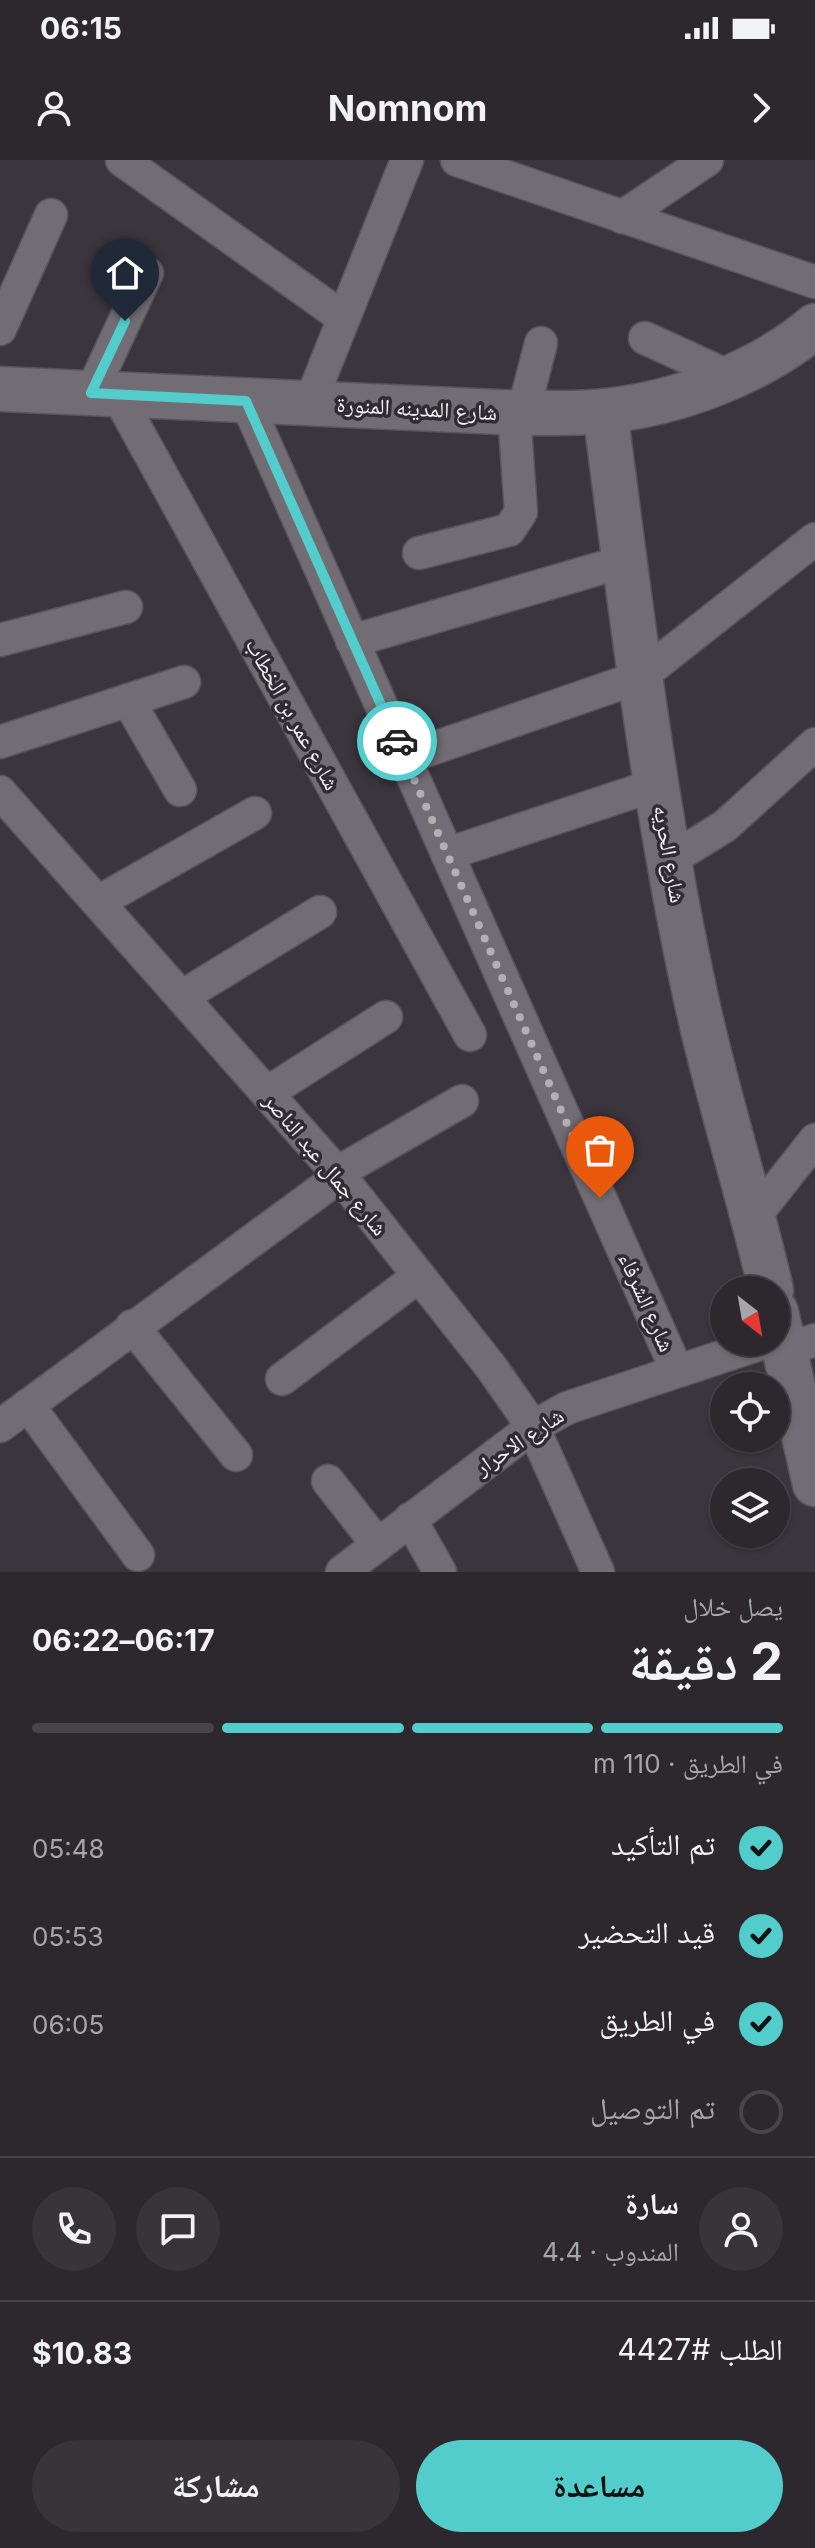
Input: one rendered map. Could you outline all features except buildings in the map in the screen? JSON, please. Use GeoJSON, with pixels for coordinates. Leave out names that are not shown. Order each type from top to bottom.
{"type":"FeatureCollection","features":[{"type":"Feature","properties":{"kind":"street"},"geometry":{"type":"LineString","coordinates":[[122,160],[342,317]]}},
{"type":"Feature","properties":{"kind":"street"},"geometry":{"type":"LineString","coordinates":[[310,403],[407,160]]}},
{"type":"Feature","properties":{"kind":"street"},"geometry":{"type":"LineString","coordinates":[[457,160],[815,282]]}},
{"type":"Feature","properties":{"kind":"street"},"geometry":{"type":"LineString","coordinates":[[622,217],[707,160]]}},
{"type":"Feature","properties":{"kind":"street"},"geometry":{"type":"LineString","coordinates":[[0,329],[51,215]]}},
{"type":"Feature","properties":{"kind":"street"},"geometry":{"type":"LineString","coordinates":[[104,393],[147,273]]}},
{"type":"Feature","properties":{"kind":"street","name":"شارع المدينه المنورة"},"geometry":{"type":"LineString","coordinates":[[0,389],[519,413],[605,411],[665,400],[730,377],[770,356],[815,326]]}},
{"type":"Feature","properties":{"kind":"street"},"geometry":{"type":"LineString","coordinates":[[645,338],[730,377]]}},
{"type":"Feature","properties":{"kind":"street"},"geometry":{"type":"LineString","coordinates":[[419,553],[502,532],[516,522],[521,512],[519,413],[541,343]]}},
{"type":"Feature","properties":{"kind":"street","name":"شارع عمر بن الخطاب"},"geometry":{"type":"LineString","coordinates":[[104,393],[470,1035]]}},
{"type":"Feature","properties":{"kind":"street","name":"شارع الشرفاء"},"geometry":{"type":"LineString","coordinates":[[246,401],[677,1371]]}},
{"type":"Feature","properties":{"kind":"street","name":"شارع الحريه"},"geometry":{"type":"LineString","coordinates":[[605,411],[640,677],[697,1004],[768,1276]]}},
{"type":"Feature","properties":{"kind":"street"},"geometry":{"type":"LineString","coordinates":[[405,758],[640,677],[815,539]]}},
{"type":"Feature","properties":{"kind":"street"},"geometry":{"type":"LineString","coordinates":[[352,641],[625,561]]}},
{"type":"Feature","properties":{"kind":"street"},"geometry":{"type":"LineString","coordinates":[[0,640],[126,607]]}},
{"type":"Feature","properties":{"kind":"street"},"geometry":{"type":"LineString","coordinates":[[0,742],[184,682]]}},
{"type":"Feature","properties":{"kind":"street"},"geometry":{"type":"LineString","coordinates":[[128,700],[180,790]]}},
{"type":"Feature","properties":{"kind":"street"},"geometry":{"type":"LineString","coordinates":[[670,860],[725,826],[815,744]]}},
{"type":"Feature","properties":{"kind":"street"},"geometry":{"type":"LineString","coordinates":[[447,854],[658,784]]}},
{"type":"Feature","properties":{"kind":"street","name":"شارع جمال عبد الناصر"},"geometry":{"type":"LineString","coordinates":[[2,798],[100,901],[183,996],[338,1175],[419,1276],[533,1427],[598,1572]]}},
{"type":"Feature","properties":{"kind":"street"},"geometry":{"type":"LineString","coordinates":[[100,901],[255,813]]}},
{"type":"Feature","properties":{"kind":"street"},"geometry":{"type":"LineString","coordinates":[[183,996],[320,912]]}},
{"type":"Feature","properties":{"kind":"street"},"geometry":{"type":"LineString","coordinates":[[267,1093],[386,1017]]}},
{"type":"Feature","properties":{"kind":"street"},"geometry":{"type":"LineString","coordinates":[[0,1426],[338,1175],[462,1101]]}},
{"type":"Feature","properties":{"kind":"street"},"geometry":{"type":"LineString","coordinates":[[754,1217],[815,1140]]}},
{"type":"Feature","properties":{"kind":"street"},"geometry":{"type":"LineString","coordinates":[[282,1379],[419,1276]]}},
{"type":"Feature","properties":{"kind":"street"},"geometry":{"type":"LineString","coordinates":[[132,1326],[236,1455]]}},
{"type":"Feature","properties":{"kind":"street","name":"شارع الاحرار"},"geometry":{"type":"LineString","coordinates":[[345,1571],[533,1427],[567,1408],[677,1371],[756,1356]]}},
{"type":"Feature","properties":{"kind":"street"},"geometry":{"type":"LineString","coordinates":[[789,1356],[815,1484]]}},
{"type":"Feature","properties":{"kind":"street"},"geometry":{"type":"LineString","coordinates":[[28,1405],[138,1555]]}},
{"type":"Feature","properties":{"kind":"street"},"geometry":{"type":"LineString","coordinates":[[328,1481],[378,1545]]}},
{"type":"Feature","properties":{"kind":"street"},"geometry":{"type":"LineString","coordinates":[[410,1519],[440,1572]]}},
{"type":"Feature","properties":{"kind":"way so far"},"geometry":{"type":"LineString","coordinates":[[397,741],[600,1198]]}},
{"type":"Feature","properties":{"kind":"route"},"geometry":{"type":"LineString","coordinates":[[125,321],[91,393],[246,401],[397,741]]}}]}
